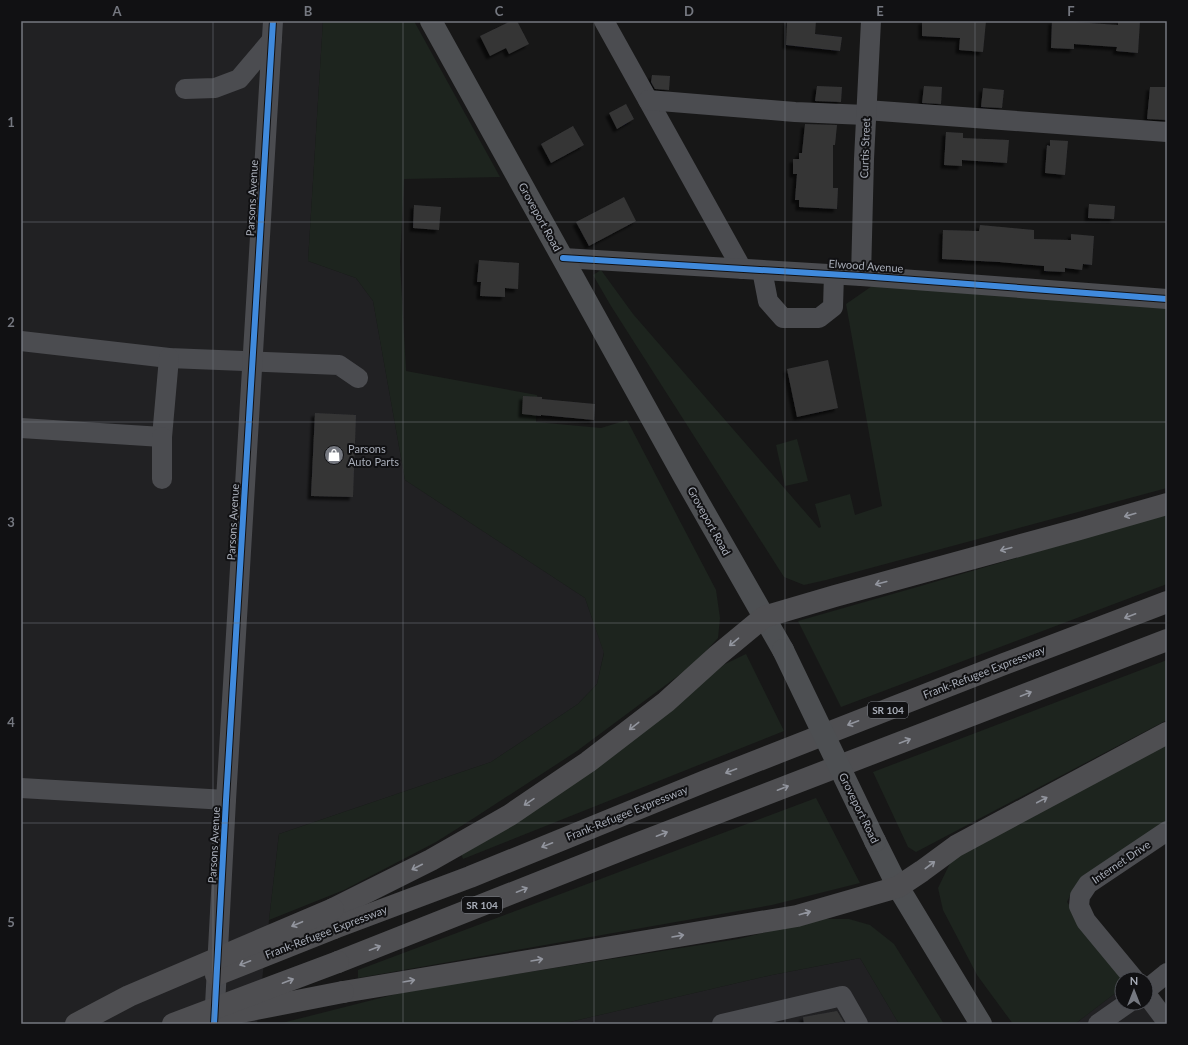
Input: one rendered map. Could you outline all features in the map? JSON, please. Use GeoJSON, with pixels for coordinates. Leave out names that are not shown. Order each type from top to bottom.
{"type":"FeatureCollection","features":[{"type":"Feature","properties":{"kind":"highway"},"geometry":{"type":"LineString","coordinates":[[76,1024],[129,996],[333,919],[431,860],[510,815],[588,762],[660,706],[764,617],[1167,504]]}},
{"type":"Feature","properties":{"kind":"highway","name":"Frank-Refugee Expressway"},"geometry":{"type":"LineString","coordinates":[[87,1024],[153,1000],[333,919],[470,877],[609,819],[738,768],[1167,602]]}},
{"type":"Feature","properties":{"kind":"highway","name":"SR 104"},"geometry":{"type":"LineString","coordinates":[[173,1024],[338,962],[626,848],[1167,640]]}},
{"type":"Feature","properties":{"kind":"highway"},"geometry":{"type":"LineString","coordinates":[[181,1024],[343,992],[797,916],[898,887],[956,846],[1167,733]]}},
{"type":"Feature","properties":{"kind":"main road","name":"Groveport Road"},"geometry":{"type":"LineString","coordinates":[[434,22],[563,258],[783,650],[898,887],[981,1024]]}},
{"type":"Feature","properties":{"kind":"street"},"geometry":{"type":"LineString","coordinates":[[604,21],[742,269]]}},
{"type":"Feature","properties":{"kind":"street","name":"Curtis Street"},"geometry":{"type":"LineString","coordinates":[[861,276],[866,113],[871,21]]}},
{"type":"Feature","properties":{"kind":"street"},"geometry":{"type":"LineString","coordinates":[[185,89],[214,88],[239,79],[273,31]]}},
{"type":"Feature","properties":{"kind":"street","name":"Parsons Avenue"},"geometry":{"type":"LineString","coordinates":[[214,1024],[252,361],[273,31]]}},
{"type":"Feature","properties":{"kind":"street"},"geometry":{"type":"LineString","coordinates":[[648,100],[795,112],[866,113],[1167,132]]}},
{"type":"Feature","properties":{"kind":"street","name":"Elwood Avenue"},"geometry":{"type":"LineString","coordinates":[[563,258],[834,274],[1167,299]]}},
{"type":"Feature","properties":{"kind":"street"},"geometry":{"type":"LineString","coordinates":[[762,270],[768,301],[782,318],[819,318],[833,307],[834,274]]}},
{"type":"Feature","properties":{"kind":"street"},"geometry":{"type":"LineString","coordinates":[[21,341],[169,358],[339,365],[358,378]]}},
{"type":"Feature","properties":{"kind":"street"},"geometry":{"type":"LineString","coordinates":[[162,479],[162,437],[169,358]]}},
{"type":"Feature","properties":{"kind":"street"},"geometry":{"type":"LineString","coordinates":[[21,428],[162,437]]}},
{"type":"Feature","properties":{"kind":"street"},"geometry":{"type":"LineString","coordinates":[[21,788],[226,800]]}},
{"type":"Feature","properties":{"kind":"street","name":"Internet Drive"},"geometry":{"type":"LineString","coordinates":[[1127,971],[1086,921],[1079,906],[1080,896],[1088,884],[1167,831]]}},
{"type":"Feature","properties":{"kind":"street"},"geometry":{"type":"LineString","coordinates":[[1154,984],[1167,973]]}},
{"type":"Feature","properties":{"kind":"street"},"geometry":{"type":"LineString","coordinates":[[722,1024],[842,996],[858,1024]]}},
{"type":"Feature","properties":{"kind":"street"},"geometry":{"type":"LineString","coordinates":[[1154,1005],[1167,1022]]}},
{"type":"Feature","properties":{"kind":"shaded area"},"geometry":{"type":"Polygon","coordinates":[[[21,21],[323,21],[308,261],[356,278],[373,301],[405,480],[585,598],[604,652],[597,684],[578,704],[491,762],[279,834],[257,1024],[21,1024],[21,21]]]}},
{"type":"Feature","properties":{"kind":"shaded area"},"geometry":{"type":"Polygon","coordinates":[[[323,21],[414,21],[500,177],[404,179],[400,262],[406,371],[537,395],[536,422],[601,428],[627,420],[716,590],[720,618],[718,638],[694,664],[577,751],[436,842],[344,890],[269,920],[279,834],[491,762],[578,704],[597,684],[604,653],[585,598],[405,480],[373,301],[356,278],[308,261],[323,21]]]}},
{"type":"Feature","properties":{"kind":"shaded area"},"geometry":{"type":"Polygon","coordinates":[[[601,270],[633,314],[819,528],[821,527],[815,504],[850,494],[855,515],[882,506],[846,304],[875,284],[1167,304],[1167,488],[804,585],[784,577],[611,306],[593,275],[601,270]]]}},
{"type":"Feature","properties":{"kind":"shaded area"},"geometry":{"type":"Polygon","coordinates":[[[797,439],[808,481],[785,486],[776,445],[797,439]]]}},
{"type":"Feature","properties":{"kind":"shaded area"},"geometry":{"type":"Polygon","coordinates":[[[1167,514],[1167,584],[841,707],[798,621],[924,585],[1167,514]]]}},
{"type":"Feature","properties":{"kind":"shaded area"},"geometry":{"type":"Polygon","coordinates":[[[746,654],[784,731],[463,859],[460,851],[621,748],[725,664],[746,654]]]}},
{"type":"Feature","properties":{"kind":"shaded area"},"geometry":{"type":"Polygon","coordinates":[[[1167,660],[1167,720],[916,852],[908,847],[873,772],[1167,660]]]}},
{"type":"Feature","properties":{"kind":"shaded area"},"geometry":{"type":"Polygon","coordinates":[[[1167,744],[1167,825],[1074,887],[1067,902],[1118,971],[1114,971],[1114,994],[1075,1024],[1013,1024],[977,975],[943,910],[938,888],[954,855],[1167,744]]]}},
{"type":"Feature","properties":{"kind":"shaded area"},"geometry":{"type":"Polygon","coordinates":[[[816,798],[860,883],[772,905],[358,978],[358,970],[816,798]]]}},
{"type":"Feature","properties":{"kind":"shaded area"},"geometry":{"type":"Polygon","coordinates":[[[820,919],[849,919],[870,925],[894,944],[944,1024],[899,1024],[860,958],[772,975],[561,1024],[278,1024],[408,991],[738,939],[820,919]]]}},
{"type":"Feature","properties":{"kind":"shaded area"},"geometry":{"type":"Polygon","coordinates":[[[860,958],[899,1024],[561,1024],[772,975],[860,958]]]}},
{"type":"Feature","properties":{"kind":"shaded area"},"geometry":{"type":"Polygon","coordinates":[[[1114,994],[1114,1011],[1147,1011],[1157,1024],[1075,1024],[1114,994]]]}},
{"type":"Feature","properties":{"kind":"building"},"geometry":{"type":"Polygon","coordinates":[[[511,21],[517,21],[529,44],[509,54],[506,48],[490,56],[480,36],[511,21]]]}},
{"type":"Feature","properties":{"kind":"building"},"geometry":{"type":"Polygon","coordinates":[[[787,21],[816,21],[815,34],[842,37],[840,51],[786,45],[787,21]]]}},
{"type":"Feature","properties":{"kind":"building"},"geometry":{"type":"Polygon","coordinates":[[[922,21],[986,21],[983,52],[959,50],[960,38],[922,36],[922,21]]]}},
{"type":"Feature","properties":{"kind":"building"},"geometry":{"type":"Polygon","coordinates":[[[1052,21],[1075,21],[1118,25],[1118,21],[1140,21],[1138,53],[1116,51],[1117,47],[1074,44],[1074,49],[1051,48],[1052,21]]]}},
{"type":"Feature","properties":{"kind":"building"},"geometry":{"type":"Polygon","coordinates":[[[652,75],[670,76],[669,90],[655,89],[651,82],[652,75]]]}},
{"type":"Feature","properties":{"kind":"building"},"geometry":{"type":"Polygon","coordinates":[[[817,86],[842,87],[841,102],[815,101],[817,86]]]}},
{"type":"Feature","properties":{"kind":"building"},"geometry":{"type":"Polygon","coordinates":[[[924,86],[942,87],[941,104],[922,103],[924,86]]]}},
{"type":"Feature","properties":{"kind":"building"},"geometry":{"type":"Polygon","coordinates":[[[1150,87],[1167,87],[1167,120],[1147,119],[1150,87]]]}},
{"type":"Feature","properties":{"kind":"building"},"geometry":{"type":"Polygon","coordinates":[[[983,88],[1004,90],[1002,108],[981,107],[983,88]]]}},
{"type":"Feature","properties":{"kind":"building"},"geometry":{"type":"Polygon","coordinates":[[[626,104],[634,119],[617,129],[609,113],[626,104]]]}},
{"type":"Feature","properties":{"kind":"building"},"geometry":{"type":"Polygon","coordinates":[[[805,124],[837,125],[835,145],[833,145],[833,188],[838,188],[837,209],[799,207],[799,200],[795,200],[797,174],[793,174],[793,159],[799,159],[799,153],[802,153],[805,124]]]}},
{"type":"Feature","properties":{"kind":"building"},"geometry":{"type":"Polygon","coordinates":[[[573,126],[584,145],[551,163],[541,144],[573,126]]]}},
{"type":"Feature","properties":{"kind":"building"},"geometry":{"type":"Polygon","coordinates":[[[946,132],[963,133],[963,138],[1009,140],[1007,163],[962,160],[962,166],[944,165],[946,132]]]}},
{"type":"Feature","properties":{"kind":"building"},"geometry":{"type":"Polygon","coordinates":[[[1050,140],[1068,141],[1065,175],[1045,173],[1047,145],[1050,146],[1050,140]]]}},
{"type":"Feature","properties":{"kind":"building"},"geometry":{"type":"Polygon","coordinates":[[[624,197],[636,221],[589,246],[576,222],[624,197]]]}},
{"type":"Feature","properties":{"kind":"building"},"geometry":{"type":"Polygon","coordinates":[[[1089,204],[1115,206],[1114,219],[1088,218],[1089,204]]]}},
{"type":"Feature","properties":{"kind":"building"},"geometry":{"type":"Polygon","coordinates":[[[414,205],[441,207],[439,230],[413,228],[414,205]]]}},
{"type":"Feature","properties":{"kind":"building"},"geometry":{"type":"Polygon","coordinates":[[[980,225],[1034,230],[1034,239],[1071,240],[1071,234],[1094,236],[1092,265],[1083,264],[1082,270],[1065,268],[1065,272],[1044,271],[1044,266],[942,259],[943,230],[979,231],[980,225]]]}},
{"type":"Feature","properties":{"kind":"building"},"geometry":{"type":"Polygon","coordinates":[[[479,260],[519,263],[518,289],[505,288],[505,297],[480,296],[481,282],[477,282],[479,260]]]}},
{"type":"Feature","properties":{"kind":"building"},"geometry":{"type":"Polygon","coordinates":[[[828,360],[838,408],[797,417],[787,369],[828,360]]]}},
{"type":"Feature","properties":{"kind":"building"},"geometry":{"type":"Polygon","coordinates":[[[523,396],[595,404],[594,420],[522,414],[523,396]]]}},
{"type":"Feature","properties":{"kind":"building","name":"Parsons Auto Parts"},"geometry":{"type":"Polygon","coordinates":[[[315,413],[356,415],[353,497],[311,496],[315,413]]]}},
{"type":"Feature","properties":{"kind":"building"},"geometry":{"type":"Polygon","coordinates":[[[837,1011],[845,1024],[804,1024],[803,1017],[837,1011]]]}},
{"type":"Feature","properties":{"kind":"cycle path"},"geometry":{"type":"LineString","coordinates":[[214,1024],[273,21]]}},
{"type":"Feature","properties":{"kind":"cycle path"},"geometry":{"type":"LineString","coordinates":[[563,258],[861,276],[1167,299]]}},
{"type":"Feature","properties":{"kind":"place","name":"Parsons Auto Parts"},"geometry":{"type":"Point","coordinates":[334,455]}}]}
